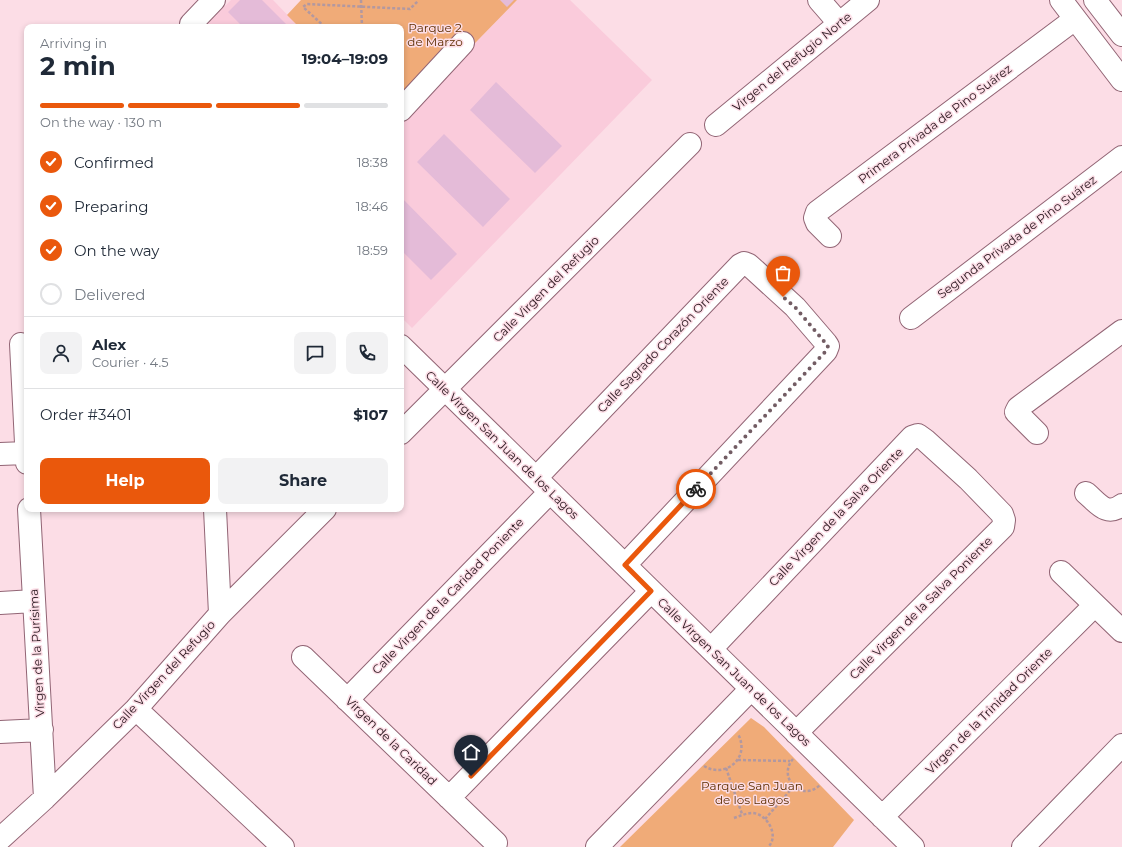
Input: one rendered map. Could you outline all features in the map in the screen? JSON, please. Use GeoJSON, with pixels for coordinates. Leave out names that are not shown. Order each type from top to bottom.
{"type":"FeatureCollection","features":[{"type":"Feature","properties":{"kind":"street"},"geometry":{"type":"LineString","coordinates":[[190,0],[191,24]]}},
{"type":"Feature","properties":{"kind":"street"},"geometry":{"type":"LineString","coordinates":[[192,24],[214,0]]}},
{"type":"Feature","properties":{"kind":"street"},"geometry":{"type":"LineString","coordinates":[[819,0],[839,23]]}},
{"type":"Feature","properties":{"kind":"street","name":"Virgen del Refugio Norte"},"geometry":{"type":"LineString","coordinates":[[716,125],[868,0]]}},
{"type":"Feature","properties":{"kind":"street"},"geometry":{"type":"LineString","coordinates":[[1061,0],[1122,80]]}},
{"type":"Feature","properties":{"kind":"street"},"geometry":{"type":"LineString","coordinates":[[1095,0],[1122,35]]}},
{"type":"Feature","properties":{"kind":"street","name":"Primera Privada de Pino Suárez"},"geometry":{"type":"LineString","coordinates":[[830,236],[817,223],[815,218],[817,212],[1076,19]]}},
{"type":"Feature","properties":{"kind":"street"},"geometry":{"type":"LineString","coordinates":[[404,107],[463,43]]}},
{"type":"Feature","properties":{"kind":"street","name":"Calle Virgen del Refugio"},"geometry":{"type":"LineString","coordinates":[[404,431],[690,144]]}},
{"type":"Feature","properties":{"kind":"street","name":"Segunda Privada de Pino Suárez"},"geometry":{"type":"LineString","coordinates":[[911,318],[1122,157]]}},
{"type":"Feature","properties":{"kind":"street","name":"Calle Sagrado Corazón Oriente"},"geometry":{"type":"LineString","coordinates":[[543,485],[740,265],[744,263],[749,265],[795,307],[826,343],[828,346],[826,351],[625,565]]}},
{"type":"Feature","properties":{"kind":"street"},"geometry":{"type":"LineString","coordinates":[[1037,433],[1016,412],[1018,408],[1122,331]]}},
{"type":"Feature","properties":{"kind":"street"},"geometry":{"type":"LineString","coordinates":[[21,344],[24,401]]}},
{"type":"Feature","properties":{"kind":"street","name":"Calle Virgen San Juan de los Lagos"},"geometry":{"type":"LineString","coordinates":[[404,349],[912,847]]}},
{"type":"Feature","properties":{"kind":"street","name":"Calle Virgen de la Salva Oriente"},"geometry":{"type":"LineString","coordinates":[[711,649],[912,437],[918,435],[925,440],[968,479]]}},
{"type":"Feature","properties":{"kind":"street"},"geometry":{"type":"LineString","coordinates":[[0,454],[24,458]]}},
{"type":"Feature","properties":{"kind":"street","name":"Calle Virgen de la Salva Poniente"},"geometry":{"type":"LineString","coordinates":[[801,738],[1003,527],[1004,520],[1002,514],[968,479]]}},
{"type":"Feature","properties":{"kind":"street","name":"Calle Virgen de la Caridad Poniente"},"geometry":{"type":"LineString","coordinates":[[347,700],[543,485]]}},
{"type":"Feature","properties":{"kind":"street"},"geometry":{"type":"LineString","coordinates":[[1086,493],[1104,509],[1116,509],[1122,505]]}},
{"type":"Feature","properties":{"kind":"street","name":"Virgen de la Purísima"},"geometry":{"type":"LineString","coordinates":[[30,512],[45,798]]}},
{"type":"Feature","properties":{"kind":"street"},"geometry":{"type":"LineString","coordinates":[[215,512],[220,614]]}},
{"type":"Feature","properties":{"kind":"street","name":"Calle Virgen del Refugio"},"geometry":{"type":"LineString","coordinates":[[0,839],[45,798],[136,709],[220,614],[322,512]]}},
{"type":"Feature","properties":{"kind":"street"},"geometry":{"type":"LineString","coordinates":[[1061,572],[1122,631]]}},
{"type":"Feature","properties":{"kind":"street"},"geometry":{"type":"LineString","coordinates":[[450,798],[651,591]]}},
{"type":"Feature","properties":{"kind":"street"},"geometry":{"type":"LineString","coordinates":[[0,603],[34,601]]}},
{"type":"Feature","properties":{"kind":"street","name":"Virgen de la Trinidad Oriente"},"geometry":{"type":"LineString","coordinates":[[882,817],[1095,605]]}},
{"type":"Feature","properties":{"kind":"street","name":"Virgen de la Caridad"},"geometry":{"type":"LineString","coordinates":[[303,657],[496,843]]}},
{"type":"Feature","properties":{"kind":"street"},"geometry":{"type":"LineString","coordinates":[[597,847],[751,689]]}},
{"type":"Feature","properties":{"kind":"street"},"geometry":{"type":"LineString","coordinates":[[136,709],[283,847]]}},
{"type":"Feature","properties":{"kind":"street"},"geometry":{"type":"LineString","coordinates":[[0,732],[42,730]]}},
{"type":"Feature","properties":{"kind":"street"},"geometry":{"type":"LineString","coordinates":[[1024,847],[1122,745]]}},
{"type":"Feature","properties":{"kind":"path"},"geometry":{"type":"LineString","coordinates":[[361,0],[362,24]]}},
{"type":"Feature","properties":{"kind":"path"},"geometry":{"type":"LineString","coordinates":[[322,24],[304,7],[307,4],[410,9],[418,1]]}},
{"type":"Feature","properties":{"kind":"path"},"geometry":{"type":"LineString","coordinates":[[687,755],[709,769],[719,770],[730,767],[738,760],[742,750],[740,738],[726,715]]}},
{"type":"Feature","properties":{"kind":"path"},"geometry":{"type":"LineString","coordinates":[[801,738],[787,770],[789,781],[797,789],[806,792],[815,790],[835,771]]}},
{"type":"Feature","properties":{"kind":"path"},"geometry":{"type":"LineString","coordinates":[[738,760],[790,761]]}},
{"type":"Feature","properties":{"kind":"path"},"geometry":{"type":"LineString","coordinates":[[726,768],[742,814]]}},
{"type":"Feature","properties":{"kind":"path"},"geometry":{"type":"LineString","coordinates":[[765,819],[794,786]]}},
{"type":"Feature","properties":{"kind":"path"},"geometry":{"type":"LineString","coordinates":[[734,818],[742,814],[752,813],[760,815],[768,821],[772,838],[771,844],[768,847]]}},
{"type":"Feature","properties":{"kind":"shaded area"},"geometry":{"type":"Polygon","coordinates":[[[231,0],[273,0],[296,24],[207,24],[231,0]]]}},
{"type":"Feature","properties":{"kind":"shaded area"},"geometry":{"type":"Polygon","coordinates":[[[517,0],[570,0],[652,80],[412,328],[404,320],[404,116],[517,0]]]}},
{"type":"Feature","properties":{"kind":"green space","name":"Parque 2 de Marzo"},"geometry":{"type":"Polygon","coordinates":[[[301,0],[517,0],[404,116],[404,24],[296,24],[287,15],[301,0]]]}},
{"type":"Feature","properties":{"kind":"green space","name":"Parque San Juan de los Lagos"},"geometry":{"type":"Polygon","coordinates":[[[751,718],[764,727],[854,820],[833,847],[620,847],[751,718]]]}},
{"type":"Feature","properties":{"kind":"building"},"geometry":{"type":"Polygon","coordinates":[[[240,0],[262,0],[286,24],[240,24],[228,12],[240,0]]]}},
{"type":"Feature","properties":{"kind":"building"},"geometry":{"type":"Polygon","coordinates":[[[500,0],[514,0],[507,7],[500,0]]]}},
{"type":"Feature","properties":{"kind":"building"},"geometry":{"type":"Polygon","coordinates":[[[496,82],[562,146],[535,173],[470,110],[496,82]]]}},
{"type":"Feature","properties":{"kind":"building"},"geometry":{"type":"Polygon","coordinates":[[[444,134],[510,199],[483,227],[417,162],[444,134]]]}},
{"type":"Feature","properties":{"kind":"building"},"geometry":{"type":"Polygon","coordinates":[[[404,200],[457,254],[431,280],[404,253],[404,200]]]}},
{"type":"Feature","properties":{"kind":"way so far"},"geometry":{"type":"LineString","coordinates":[[696,489],[826,351],[828,346],[826,343],[795,307],[783,297]]}},
{"type":"Feature","properties":{"kind":"route"},"geometry":{"type":"LineString","coordinates":[[471,776],[651,591],[625,565],[696,489]]}}]}
